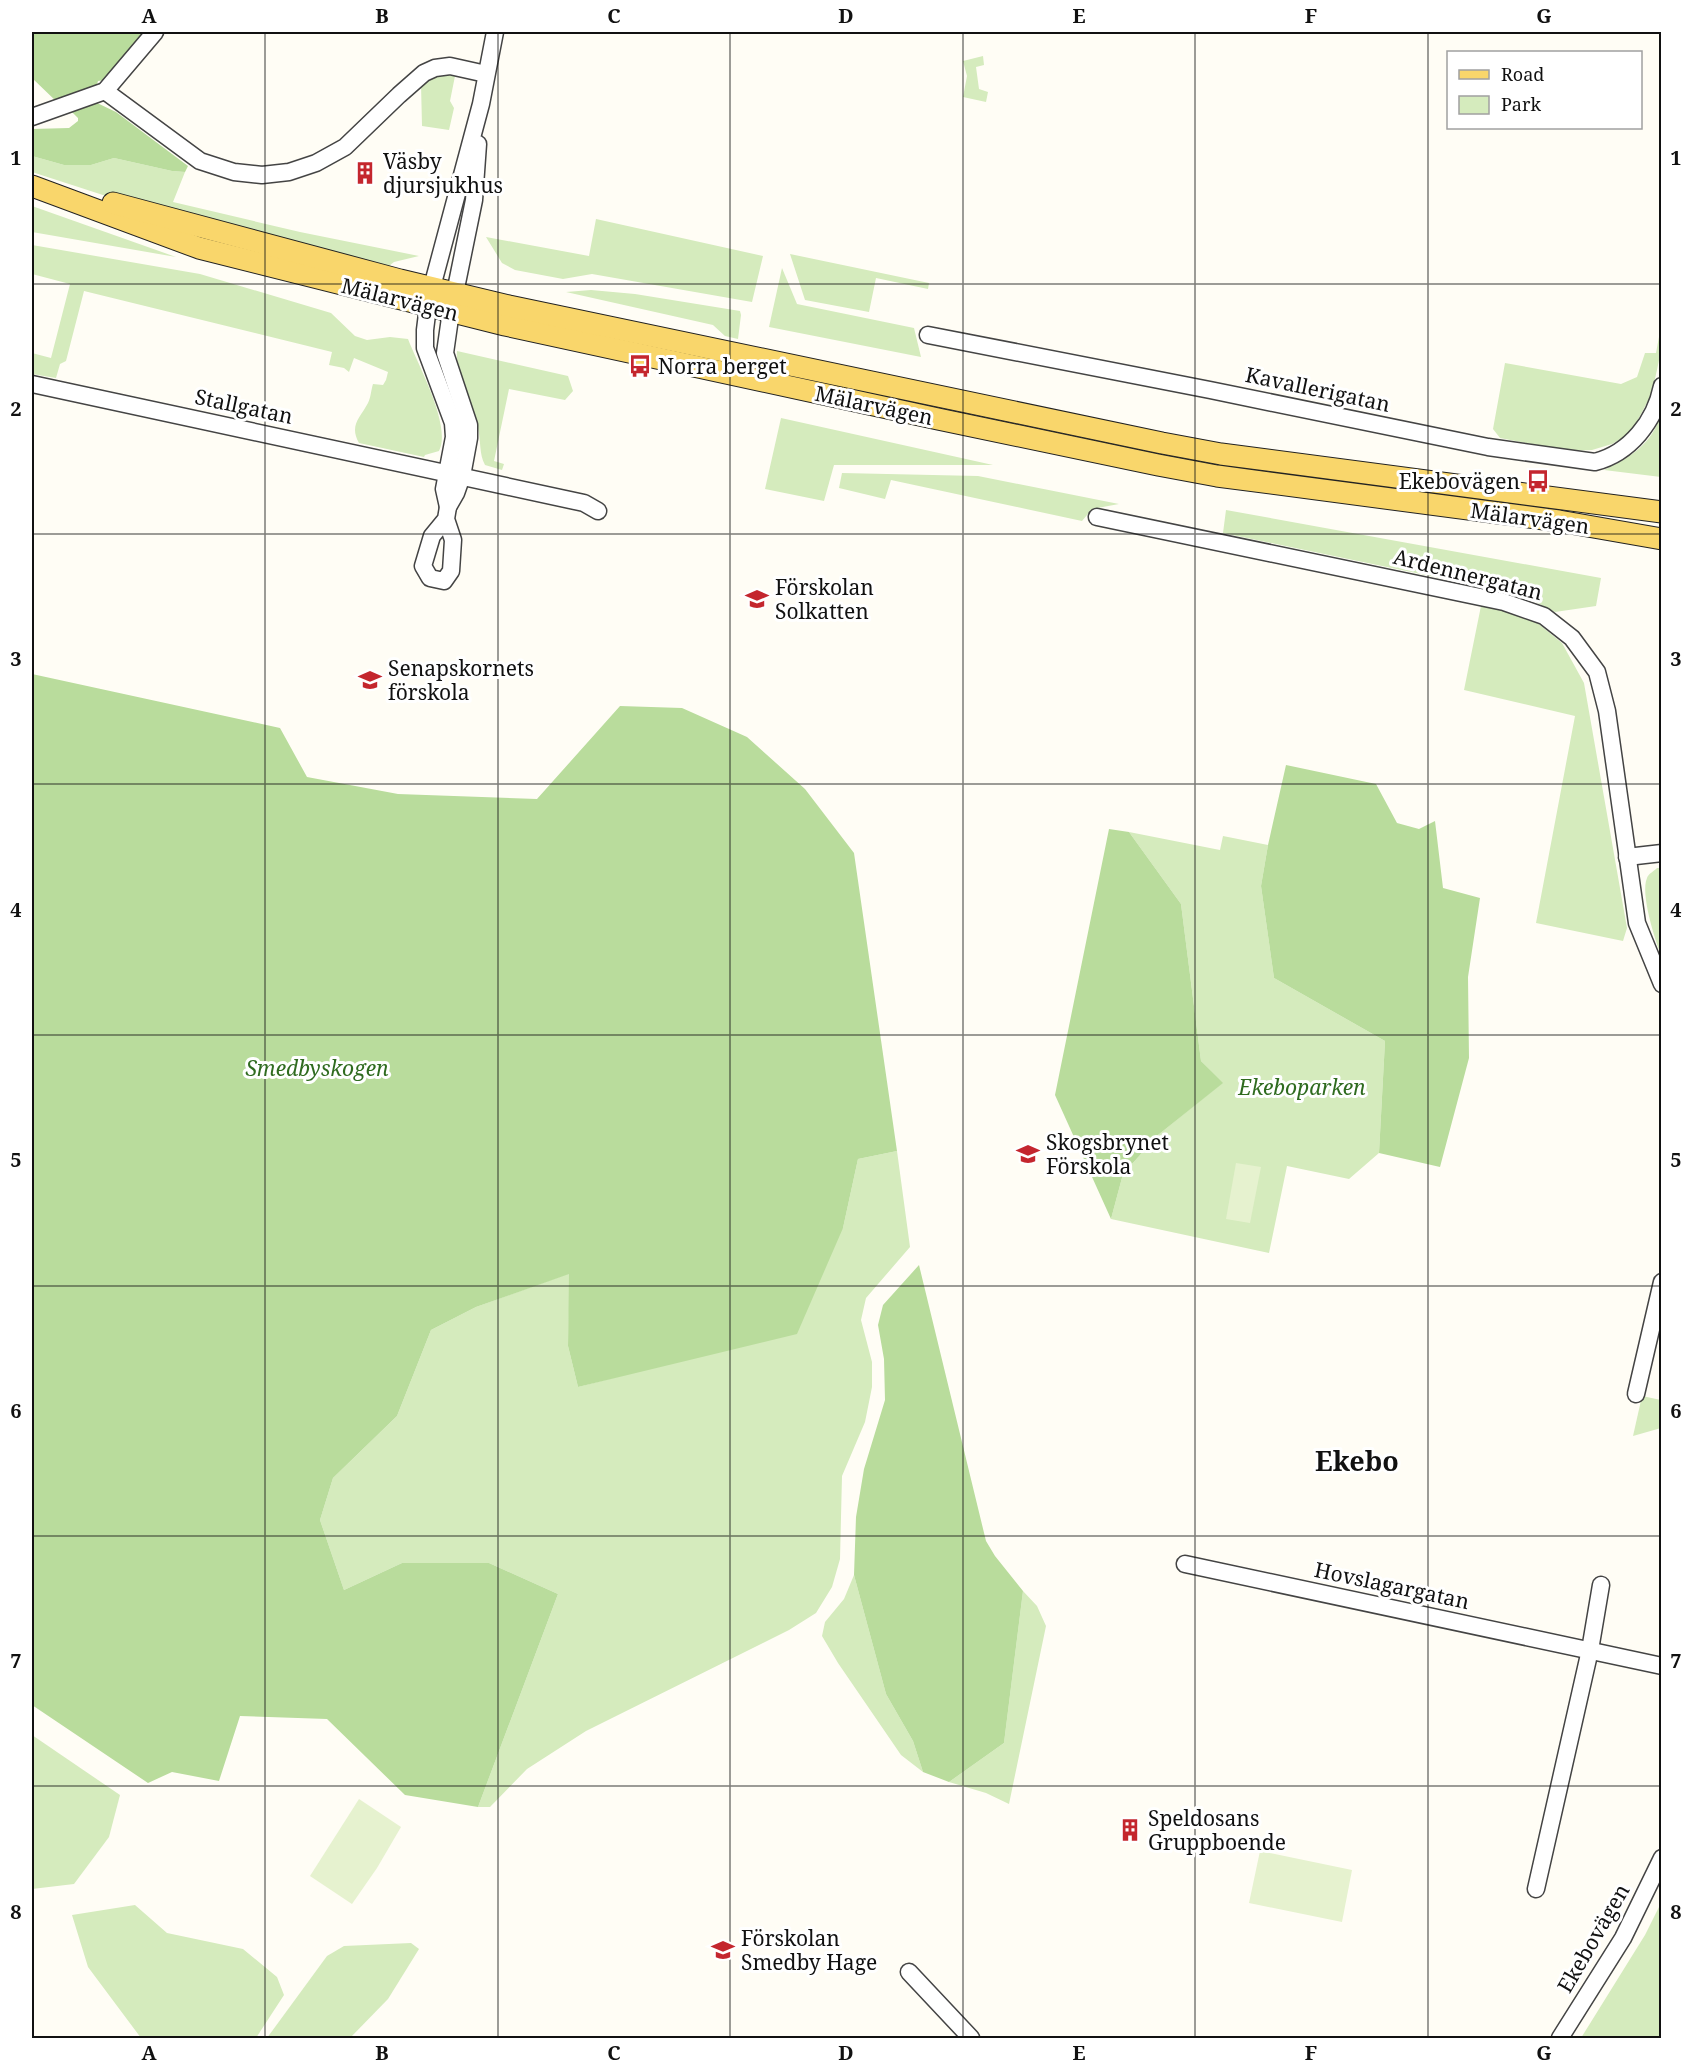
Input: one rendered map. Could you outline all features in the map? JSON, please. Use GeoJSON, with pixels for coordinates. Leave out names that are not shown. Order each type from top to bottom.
{"type":"FeatureCollection","features":[{"type":"Feature","properties":{"kind":"main road","name":"Mälarvägen"},"geometry":{"type":"LineString","coordinates":[[32,184],[453,302],[529,330],[1217,476],[1558,521],[1662,539]]}},
{"type":"Feature","properties":{"kind":"main road","name":"Mälarvägen"},"geometry":{"type":"LineString","coordinates":[[453,302],[509,306],[1192,448],[1662,512]]}},
{"type":"Feature","properties":{"kind":"street"},"geometry":{"type":"LineString","coordinates":[[32,117],[105,92],[155,32]]}},
{"type":"Feature","properties":{"kind":"street"},"geometry":{"type":"LineString","coordinates":[[447,513],[444,489],[454,475],[470,438],[469,426],[445,353],[474,200],[481,104],[495,32]]}},
{"type":"Feature","properties":{"kind":"street"},"geometry":{"type":"LineString","coordinates":[[105,92],[200,161],[234,172],[262,175],[289,172],[316,163],[345,147],[399,94],[424,73],[435,68],[450,66],[486,74]]}},
{"type":"Feature","properties":{"kind":"street"},"geometry":{"type":"LineString","coordinates":[[454,475],[453,423],[425,348],[425,330],[439,257],[481,104]]}},
{"type":"Feature","properties":{"kind":"street","name":"Kavallerigatan"},"geometry":{"type":"LineString","coordinates":[[928,335],[1480,446],[1595,462],[1610,458],[1627,447],[1641,433],[1659,398],[1662,386]]}},
{"type":"Feature","properties":{"kind":"street","name":"Stallgatan"},"geometry":{"type":"LineString","coordinates":[[32,384],[584,503],[598,511]]}},
{"type":"Feature","properties":{"kind":"street","name":"Ardennergatan"},"geometry":{"type":"LineString","coordinates":[[1097,517],[1504,602],[1544,616],[1572,638],[1597,672],[1607,711],[1637,923],[1662,984]]}},
{"type":"Feature","properties":{"kind":"street"},"geometry":{"type":"LineString","coordinates":[[1627,857],[1662,853]]}},
{"type":"Feature","properties":{"kind":"street"},"geometry":{"type":"LineString","coordinates":[[1636,1394],[1662,1282]]}},
{"type":"Feature","properties":{"kind":"street","name":"Hovslagargatan"},"geometry":{"type":"LineString","coordinates":[[1185,1564],[1662,1666]]}},
{"type":"Feature","properties":{"kind":"street"},"geometry":{"type":"LineString","coordinates":[[1536,1889],[1590,1650],[1601,1585]]}},
{"type":"Feature","properties":{"kind":"street","name":"Ekebovägen"},"geometry":{"type":"LineString","coordinates":[[1560,2038],[1623,1938],[1662,1858]]}},
{"type":"Feature","properties":{"kind":"street"},"geometry":{"type":"LineString","coordinates":[[909,1972],[971,2038]]}},
{"type":"Feature","properties":{"kind":"green space"},"geometry":{"type":"Polygon","coordinates":[[[32,32],[149,32],[105,80],[98,81],[95,90],[58,103],[32,78],[32,32]]]}},
{"type":"Feature","properties":{"kind":"green space"},"geometry":{"type":"Polygon","coordinates":[[[983,56],[984,65],[976,67],[979,89],[988,92],[986,102],[963,97],[967,76],[963,61],[983,56]]]}},
{"type":"Feature","properties":{"kind":"green space"},"geometry":{"type":"Polygon","coordinates":[[[442,74],[455,76],[450,101],[454,108],[449,130],[422,126],[421,84],[430,76],[442,74]]]}},
{"type":"Feature","properties":{"kind":"green space"},"geometry":{"type":"Polygon","coordinates":[[[95,102],[116,112],[188,166],[185,172],[114,158],[91,165],[64,165],[32,156],[32,129],[69,128],[78,121],[71,111],[95,102]]]}},
{"type":"Feature","properties":{"kind":"green space"},"geometry":{"type":"Polygon","coordinates":[[[32,156],[64,165],[91,165],[114,158],[185,172],[173,202],[300,232],[419,256],[394,262],[384,270],[106,196],[32,172],[32,156]]]}},
{"type":"Feature","properties":{"kind":"green space"},"geometry":{"type":"Polygon","coordinates":[[[32,206],[176,257],[32,232],[32,206]]]}},
{"type":"Feature","properties":{"kind":"green space"},"geometry":{"type":"Polygon","coordinates":[[[596,219],[763,256],[752,302],[592,274],[563,279],[515,270],[502,263],[486,237],[589,256],[596,219]]]}},
{"type":"Feature","properties":{"kind":"green space"},"geometry":{"type":"Polygon","coordinates":[[[32,245],[200,274],[331,313],[355,336],[367,340],[390,337],[408,339],[438,411],[442,440],[439,451],[424,457],[359,443],[355,426],[369,401],[373,384],[383,385],[388,372],[354,358],[349,372],[344,368],[329,365],[332,352],[84,291],[66,361],[60,364],[56,378],[32,374],[32,353],[51,358],[70,284],[32,274],[32,245]]]}},
{"type":"Feature","properties":{"kind":"green space"},"geometry":{"type":"Polygon","coordinates":[[[790,254],[929,283],[928,289],[876,278],[869,312],[805,300],[790,254]]]}},
{"type":"Feature","properties":{"kind":"green space"},"geometry":{"type":"Polygon","coordinates":[[[782,268],[797,304],[914,328],[921,357],[769,327],[782,268]]]}},
{"type":"Feature","properties":{"kind":"green space"},"geometry":{"type":"Polygon","coordinates":[[[591,290],[635,294],[740,311],[738,339],[725,336],[713,325],[566,292],[591,290]]]}},
{"type":"Feature","properties":{"kind":"green space"},"geometry":{"type":"Polygon","coordinates":[[[1661,326],[1661,351],[1652,393],[1631,433],[1612,444],[1592,450],[1568,451],[1500,438],[1493,429],[1505,363],[1621,384],[1637,377],[1645,353],[1656,353],[1661,326]]]}},
{"type":"Feature","properties":{"kind":"green space"},"geometry":{"type":"Polygon","coordinates":[[[457,351],[568,376],[573,391],[565,400],[509,389],[494,461],[504,464],[502,470],[485,465],[483,461],[476,419],[459,370],[457,351]]]}},
{"type":"Feature","properties":{"kind":"green space"},"geometry":{"type":"Polygon","coordinates":[[[1661,414],[1661,477],[1604,470],[1639,448],[1652,434],[1661,414]]]}},
{"type":"Feature","properties":{"kind":"green space"},"geometry":{"type":"Polygon","coordinates":[[[781,418],[993,465],[834,465],[824,501],[765,489],[781,418]]]}},
{"type":"Feature","properties":{"kind":"green space"},"geometry":{"type":"Polygon","coordinates":[[[842,473],[978,476],[1119,504],[1092,509],[1082,521],[891,480],[885,499],[839,488],[842,473]]]}},
{"type":"Feature","properties":{"kind":"green space"},"geometry":{"type":"Polygon","coordinates":[[[1226,510],[1601,578],[1596,606],[1555,612],[1522,595],[1223,533],[1226,510]]]}},
{"type":"Feature","properties":{"kind":"green space"},"geometry":{"type":"Polygon","coordinates":[[[1482,601],[1529,616],[1562,643],[1584,683],[1627,928],[1623,941],[1536,923],[1575,716],[1464,690],[1482,601]]]}},
{"type":"Feature","properties":{"kind":"green space","name":"Smedbyskogen"},"geometry":{"type":"Polygon","coordinates":[[[32,674],[280,728],[307,777],[398,794],[537,799],[620,706],[682,708],[747,737],[805,789],[854,853],[897,1151],[858,1159],[843,1228],[797,1334],[578,1387],[568,1346],[569,1274],[476,1307],[431,1330],[397,1416],[333,1478],[320,1520],[344,1590],[402,1563],[489,1563],[558,1594],[478,1807],[405,1795],[327,1719],[240,1716],[219,1781],[172,1772],[148,1783],[32,1705],[32,674]]]}},
{"type":"Feature","properties":{"kind":"green space"},"geometry":{"type":"Polygon","coordinates":[[[1286,765],[1376,784],[1397,823],[1419,829],[1435,821],[1443,888],[1480,898],[1468,977],[1469,1058],[1440,1167],[1379,1153],[1385,1041],[1274,978],[1261,886],[1286,765]]]}},
{"type":"Feature","properties":{"kind":"green space"},"geometry":{"type":"Polygon","coordinates":[[[1109,829],[1129,832],[1181,904],[1201,1061],[1223,1083],[1158,1135],[1123,1174],[1111,1219],[1055,1095],[1109,829]]]}},
{"type":"Feature","properties":{"kind":"green space","name":"Ekeboparken"},"geometry":{"type":"Polygon","coordinates":[[[1129,832],[1220,850],[1223,836],[1268,845],[1261,886],[1274,978],[1385,1041],[1379,1153],[1349,1179],[1287,1166],[1269,1253],[1111,1219],[1123,1174],[1158,1135],[1222,1083],[1201,1061],[1181,904],[1129,832]]]}},
{"type":"Feature","properties":{"kind":"green space"},"geometry":{"type":"Polygon","coordinates":[[[1657,868],[1661,868],[1661,955],[1645,894],[1648,877],[1657,868]]]}},
{"type":"Feature","properties":{"kind":"green space"},"geometry":{"type":"Polygon","coordinates":[[[897,1151],[910,1247],[866,1298],[861,1320],[872,1362],[872,1387],[865,1422],[842,1476],[840,1559],[832,1587],[816,1613],[789,1630],[586,1731],[527,1769],[490,1807],[478,1807],[558,1594],[489,1563],[402,1563],[344,1590],[320,1520],[333,1478],[397,1416],[431,1330],[476,1307],[570,1273],[568,1346],[578,1387],[651,1368],[843,1228],[858,1159],[897,1151]]]}},
{"type":"Feature","properties":{"kind":"green space"},"geometry":{"type":"Polygon","coordinates":[[[1236,1163],[1261,1167],[1250,1223],[1226,1219],[1236,1163]]]}},
{"type":"Feature","properties":{"kind":"green space"},"geometry":{"type":"Polygon","coordinates":[[[919,1265],[986,1541],[1023,1591],[1004,1743],[949,1782],[923,1772],[913,1741],[886,1694],[854,1575],[856,1517],[864,1469],[885,1400],[884,1359],[878,1325],[883,1305],[919,1265]]]}},
{"type":"Feature","properties":{"kind":"green space"},"geometry":{"type":"Polygon","coordinates":[[[1642,1396],[1661,1400],[1661,1428],[1633,1436],[1642,1396]]]}},
{"type":"Feature","properties":{"kind":"green space"},"geometry":{"type":"Polygon","coordinates":[[[854,1575],[886,1694],[913,1741],[923,1772],[901,1755],[822,1636],[825,1622],[844,1599],[854,1575]]]}},
{"type":"Feature","properties":{"kind":"green space"},"geometry":{"type":"Polygon","coordinates":[[[1023,1591],[1037,1606],[1046,1626],[1009,1804],[986,1793],[949,1782],[1004,1743],[1023,1591]]]}},
{"type":"Feature","properties":{"kind":"green space"},"geometry":{"type":"Polygon","coordinates":[[[32,1735],[120,1795],[109,1837],[74,1884],[32,1889],[32,1735]]]}},
{"type":"Feature","properties":{"kind":"green space"},"geometry":{"type":"Polygon","coordinates":[[[359,1799],[401,1827],[352,1904],[310,1876],[359,1799]]]}},
{"type":"Feature","properties":{"kind":"green space"},"geometry":{"type":"Polygon","coordinates":[[[1260,1851],[1352,1870],[1342,1922],[1249,1903],[1260,1851]]]}},
{"type":"Feature","properties":{"kind":"green space"},"geometry":{"type":"Polygon","coordinates":[[[1661,1903],[1661,2038],[1581,2038],[1645,1935],[1661,1903]]]}},
{"type":"Feature","properties":{"kind":"green space"},"geometry":{"type":"Polygon","coordinates":[[[135,1905],[167,1933],[243,1949],[277,1977],[284,1995],[256,2038],[141,2038],[88,1967],[72,1915],[135,1905]]]}},
{"type":"Feature","properties":{"kind":"green space"},"geometry":{"type":"Polygon","coordinates":[[[411,1943],[419,1949],[388,1999],[350,2038],[267,2038],[327,1956],[344,1946],[411,1943]]]}},
{"type":"Feature","properties":{"kind":"place","name":"Väsby djursjukhus"},"geometry":{"type":"Point","coordinates":[365,173]}},
{"type":"Feature","properties":{"kind":"place","name":"Norra berget"},"geometry":{"type":"Point","coordinates":[640,366]}},
{"type":"Feature","properties":{"kind":"place","name":"Ekebovägen"},"geometry":{"type":"Point","coordinates":[1538,481]}},
{"type":"Feature","properties":{"kind":"place","name":"Förskolan Solkatten"},"geometry":{"type":"Point","coordinates":[757,599]}},
{"type":"Feature","properties":{"kind":"place","name":"Senapskornets förskola"},"geometry":{"type":"Point","coordinates":[370,680]}},
{"type":"Feature","properties":{"kind":"place","name":"Skogsbrynet Förskola"},"geometry":{"type":"Point","coordinates":[1028,1154]}},
{"type":"Feature","properties":{"kind":"place","name":"Speldosans Gruppboende"},"geometry":{"type":"Point","coordinates":[1130,1830]}},
{"type":"Feature","properties":{"kind":"place","name":"Förskolan Smedby Hage"},"geometry":{"type":"Point","coordinates":[723,1950]}},
{"type":"Feature","properties":{"kind":"district","name":"Ekebo"},"geometry":{"type":"Point","coordinates":[1357,1460]}}]}
